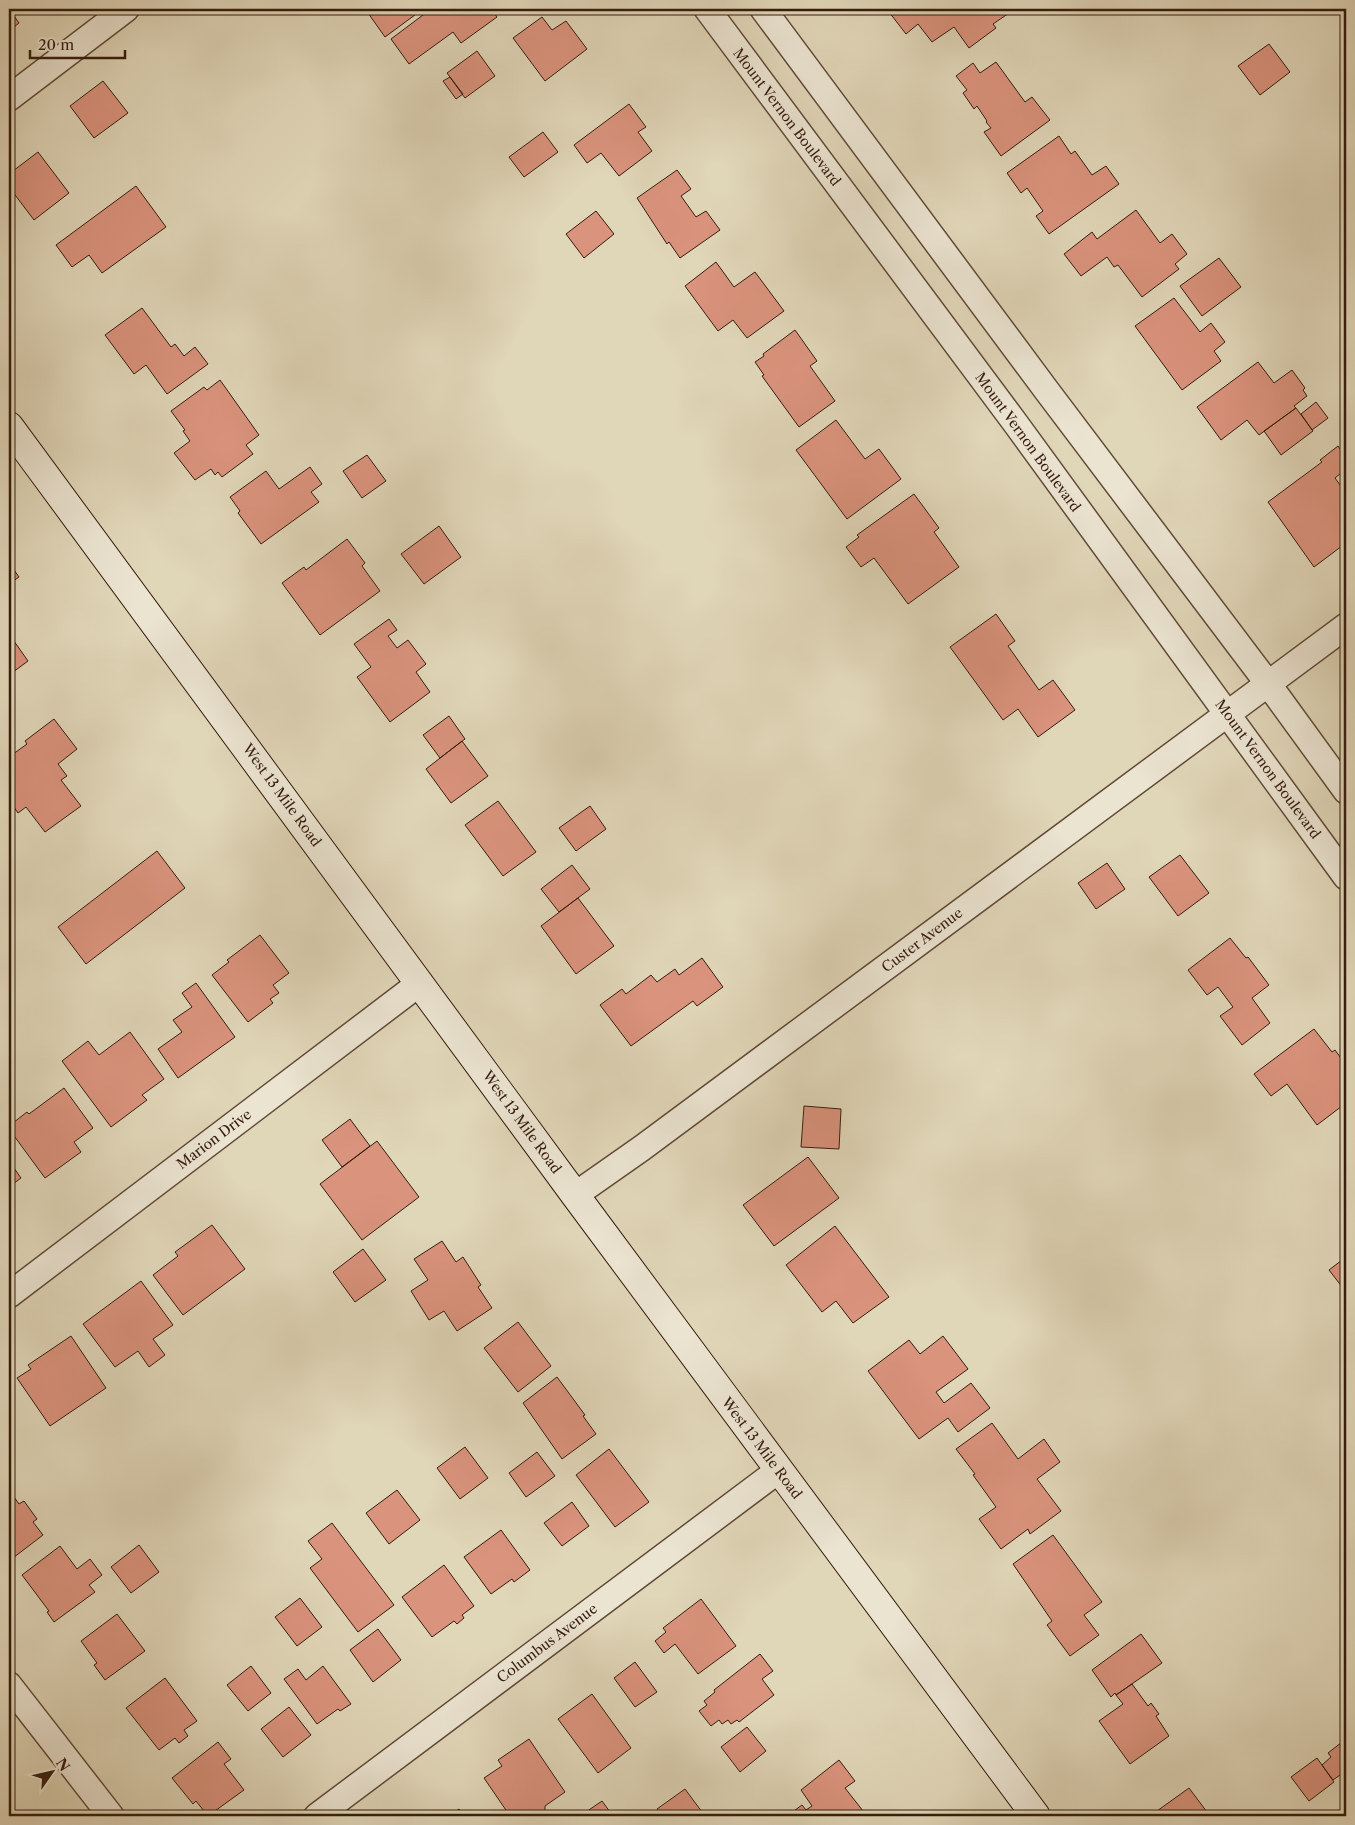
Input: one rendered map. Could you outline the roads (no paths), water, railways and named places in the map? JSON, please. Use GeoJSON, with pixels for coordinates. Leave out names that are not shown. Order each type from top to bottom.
{"type":"FeatureCollection","features":[{"type":"Feature","properties":{"kind":"main road","name":"West 13 Mile Road"},"geometry":{"type":"LineString","coordinates":[[9,426],[575,1195],[1036,1816]]}},
{"type":"Feature","properties":{"kind":"street"},"geometry":{"type":"LineString","coordinates":[[9,98],[126,9]]}},
{"type":"Feature","properties":{"kind":"street","name":"Mount Vernon Boulevard"},"geometry":{"type":"LineString","coordinates":[[707,9],[1016,424],[1346,878]]}},
{"type":"Feature","properties":{"kind":"street"},"geometry":{"type":"LineString","coordinates":[[763,9],[1041,383],[1269,685],[1346,791]]}},
{"type":"Feature","properties":{"kind":"street","name":"Custer Avenue"},"geometry":{"type":"LineString","coordinates":[[575,1195],[658,1136],[1269,685],[1346,626]]}},
{"type":"Feature","properties":{"kind":"street","name":"Marion Drive"},"geometry":{"type":"LineString","coordinates":[[9,1295],[420,983]]}},
{"type":"Feature","properties":{"kind":"street","name":"Columbus Avenue"},"geometry":{"type":"LineString","coordinates":[[317,1816],[779,1470]]}},
{"type":"Feature","properties":{"kind":"street"},"geometry":{"type":"LineString","coordinates":[[9,1685],[111,1816]]}}]}
